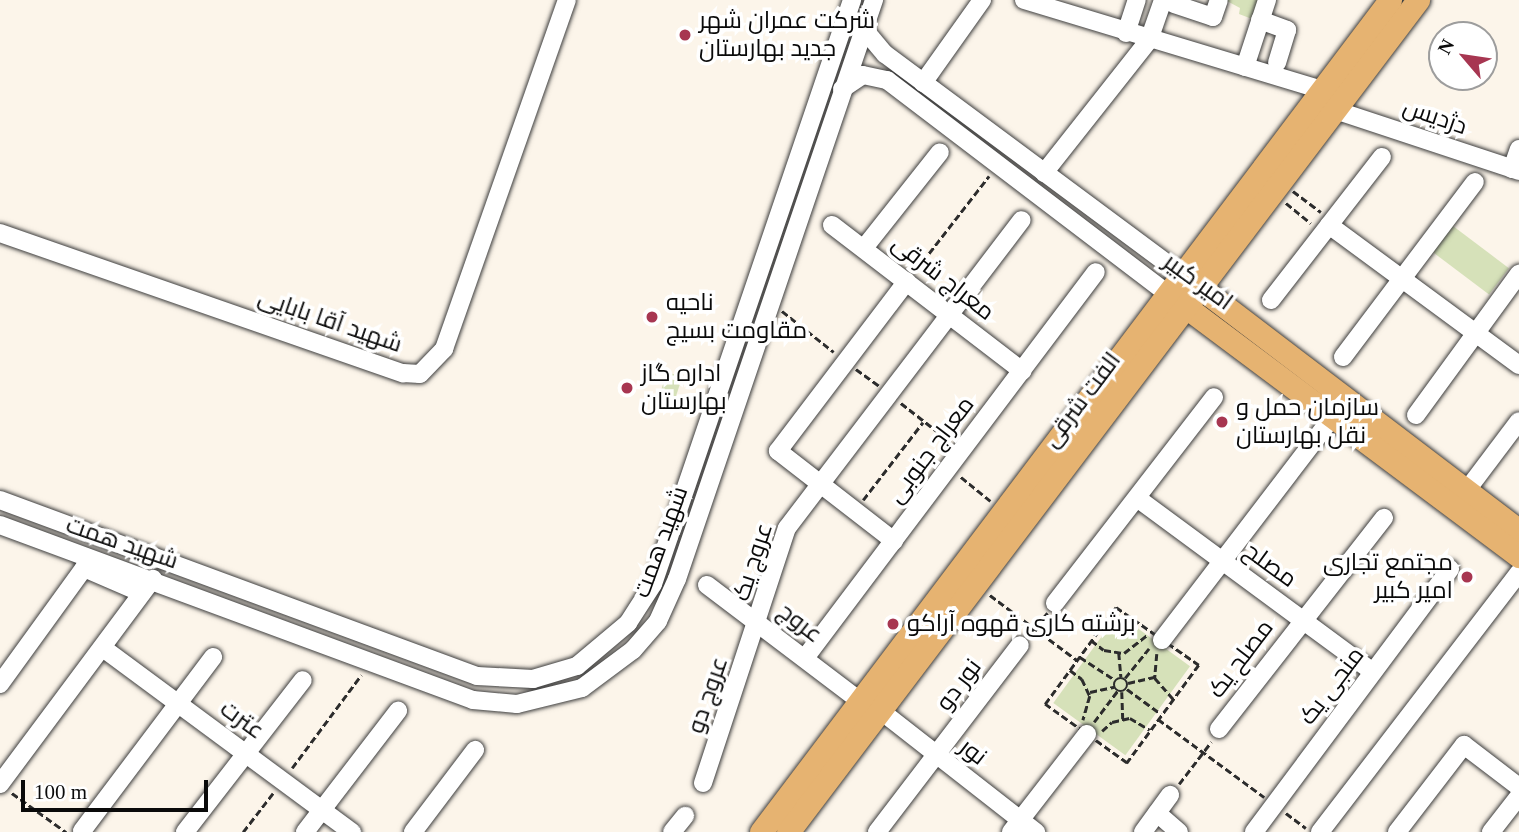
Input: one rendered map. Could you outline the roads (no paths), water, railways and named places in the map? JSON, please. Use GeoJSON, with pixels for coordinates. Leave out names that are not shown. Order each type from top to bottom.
{"type":"FeatureCollection","features":[{"type":"Feature","properties":{"kind":"main road","name":"الفت شرقی"},"geometry":{"type":"LineString","coordinates":[[761,832],[974,584],[1192,281],[1322,90],[1390,0]]}},
{"type":"Feature","properties":{"kind":"main road","name":"الفت شرقی"},"geometry":{"type":"LineString","coordinates":[[1192,281],[1277,187],[1418,0]]}},
{"type":"Feature","properties":{"kind":"main road","name":"امیر کبیر"},"geometry":{"type":"LineString","coordinates":[[1192,281],[1519,531]]}},
{"type":"Feature","properties":{"kind":"main road","name":"الفت شرقی"},"geometry":{"type":"LineString","coordinates":[[788,832],[1005,511],[1177,301]]}},
{"type":"Feature","properties":{"kind":"main road","name":"امیر کبیر"},"geometry":{"type":"LineString","coordinates":[[1177,301],[1519,556]]}},
{"type":"Feature","properties":{"kind":"street","name":"شهید آقا بابایی"},"geometry":{"type":"LineString","coordinates":[[0,233],[403,373],[420,374],[444,349],[567,0]]}},
{"type":"Feature","properties":{"kind":"street","name":"شهید همت"},"geometry":{"type":"LineString","coordinates":[[0,500],[477,676],[510,680],[533,679],[577,666],[628,623],[653,584],[852,0]]}},
{"type":"Feature","properties":{"kind":"street","name":"شهید همت"},"geometry":{"type":"LineString","coordinates":[[0,525],[148,586],[337,648],[473,699],[517,704],[582,688],[619,664],[658,621],[677,579],[874,0]]}},
{"type":"Feature","properties":{"kind":"street"},"geometry":{"type":"LineString","coordinates":[[923,83],[982,0]]}},
{"type":"Feature","properties":{"kind":"street"},"geometry":{"type":"LineString","coordinates":[[1024,0],[1053,4],[1126,33],[1322,90]]}},
{"type":"Feature","properties":{"kind":"street"},"geometry":{"type":"LineString","coordinates":[[1126,33],[1137,0]]}},
{"type":"Feature","properties":{"kind":"street"},"geometry":{"type":"LineString","coordinates":[[1044,173],[1149,40],[1168,2],[1213,17],[1219,0]]}},
{"type":"Feature","properties":{"kind":"street"},"geometry":{"type":"LineString","coordinates":[[1245,67],[1267,0]]}},
{"type":"Feature","properties":{"kind":"street"},"geometry":{"type":"LineString","coordinates":[[1260,20],[1287,30],[1277,62]]}},
{"type":"Feature","properties":{"kind":"street","name":"امیر کبیر"},"geometry":{"type":"LineString","coordinates":[[863,28],[878,48],[923,83],[1192,281]]}},
{"type":"Feature","properties":{"kind":"street","name":"امیر کبیر"},"geometry":{"type":"LineString","coordinates":[[842,89],[863,75],[887,80],[1177,301]]}},
{"type":"Feature","properties":{"kind":"street","name":"دژدیس"},"geometry":{"type":"LineString","coordinates":[[1335,110],[1515,170]]}},
{"type":"Feature","properties":{"kind":"street"},"geometry":{"type":"LineString","coordinates":[[1515,170],[1519,149]]}},
{"type":"Feature","properties":{"kind":"street"},"geometry":{"type":"LineString","coordinates":[[864,248],[940,152]]}},
{"type":"Feature","properties":{"kind":"street"},"geometry":{"type":"LineString","coordinates":[[1270,300],[1382,157]]}},
{"type":"Feature","properties":{"kind":"street"},"geometry":{"type":"LineString","coordinates":[[1343,358],[1475,182]]}},
{"type":"Feature","properties":{"kind":"street","name":"عروج یک"},"geometry":{"type":"LineString","coordinates":[[760,622],[787,528],[818,483],[1022,220]]}},
{"type":"Feature","properties":{"kind":"street","name":"معراج شرقی"},"geometry":{"type":"LineString","coordinates":[[832,225],[1022,371]]}},
{"type":"Feature","properties":{"kind":"street"},"geometry":{"type":"LineString","coordinates":[[1328,226],[1519,365]]}},
{"type":"Feature","properties":{"kind":"street","name":"معراج جنوبی"},"geometry":{"type":"LineString","coordinates":[[805,658],[1096,272]]}},
{"type":"Feature","properties":{"kind":"street"},"geometry":{"type":"LineString","coordinates":[[1416,415],[1519,274]]}},
{"type":"Feature","properties":{"kind":"street"},"geometry":{"type":"LineString","coordinates":[[894,541],[778,451],[907,281]]}},
{"type":"Feature","properties":{"kind":"street"},"geometry":{"type":"LineString","coordinates":[[1055,603],[1214,397]]}},
{"type":"Feature","properties":{"kind":"street"},"geometry":{"type":"LineString","coordinates":[[1157,640],[1333,416]]}},
{"type":"Feature","properties":{"kind":"street"},"geometry":{"type":"LineString","coordinates":[[1467,490],[1519,421]]}},
{"type":"Feature","properties":{"kind":"street","name":"مصلح"},"geometry":{"type":"LineString","coordinates":[[1137,498],[1373,671]]}},
{"type":"Feature","properties":{"kind":"street","name":"مصلح یک"},"geometry":{"type":"LineString","coordinates":[[1219,729],[1302,619],[1384,518]]}},
{"type":"Feature","properties":{"kind":"street"},"geometry":{"type":"LineString","coordinates":[[0,684],[84,568],[148,586],[1,784]]}},
{"type":"Feature","properties":{"kind":"street","name":"منجی یک"},"geometry":{"type":"LineString","coordinates":[[1254,832],[1450,569]]}},
{"type":"Feature","properties":{"kind":"street"},"geometry":{"type":"LineString","coordinates":[[1320,832],[1519,573]]}},
{"type":"Feature","properties":{"kind":"street","name":"عروج"},"geometry":{"type":"LineString","coordinates":[[707,585],[871,706]]}},
{"type":"Feature","properties":{"kind":"street","name":"عروج دو"},"geometry":{"type":"LineString","coordinates":[[703,783],[760,622]]}},
{"type":"Feature","properties":{"kind":"street"},"geometry":{"type":"LineString","coordinates":[[337,648],[344,627]]}},
{"type":"Feature","properties":{"kind":"street","name":"نور دو"},"geometry":{"type":"LineString","coordinates":[[877,832],[1020,645]]}},
{"type":"Feature","properties":{"kind":"street","name":"عترت"},"geometry":{"type":"LineString","coordinates":[[103,649],[352,832]]}},
{"type":"Feature","properties":{"kind":"street"},"geometry":{"type":"LineString","coordinates":[[74,831],[213,657]]}},
{"type":"Feature","properties":{"kind":"street"},"geometry":{"type":"LineString","coordinates":[[185,832],[303,680]]}},
{"type":"Feature","properties":{"kind":"street","name":"نور"},"geometry":{"type":"LineString","coordinates":[[871,706],[936,754],[1016,826],[1036,832]]}},
{"type":"Feature","properties":{"kind":"street"},"geometry":{"type":"LineString","coordinates":[[305,832],[398,711]]}},
{"type":"Feature","properties":{"kind":"street"},"geometry":{"type":"LineString","coordinates":[[1016,826],[1089,730]]}},
{"type":"Feature","properties":{"kind":"street"},"geometry":{"type":"LineString","coordinates":[[1396,832],[1464,745],[1519,787]]}},
{"type":"Feature","properties":{"kind":"street"},"geometry":{"type":"LineString","coordinates":[[413,832],[475,750]]}},
{"type":"Feature","properties":{"kind":"street"},"geometry":{"type":"LineString","coordinates":[[1143,832],[1170,795]]}},
{"type":"Feature","properties":{"kind":"street"},"geometry":{"type":"LineString","coordinates":[[1491,832],[1519,796]]}},
{"type":"Feature","properties":{"kind":"street"},"geometry":{"type":"LineString","coordinates":[[1157,813],[1179,832]]}},
{"type":"Feature","properties":{"kind":"street"},"geometry":{"type":"LineString","coordinates":[[672,832],[685,816]]}},
{"type":"Feature","properties":{"kind":"place","name":"شرکت عمران شهر جدید بهارستان"},"geometry":{"type":"Point","coordinates":[685,35]}},
{"type":"Feature","properties":{"kind":"place","name":"ناحیه مقاومت بسیج"},"geometry":{"type":"Point","coordinates":[652,317]}},
{"type":"Feature","properties":{"kind":"place","name":"اداره گاز بهارستان"},"geometry":{"type":"Point","coordinates":[627,388]}},
{"type":"Feature","properties":{"kind":"place","name":"سازمان حمل و نقل بهارستان"},"geometry":{"type":"Point","coordinates":[1222,422]}},
{"type":"Feature","properties":{"kind":"place","name":"مجتمع تجاری امیر کبیر"},"geometry":{"type":"Point","coordinates":[1467,577]}},
{"type":"Feature","properties":{"kind":"place","name":"برشته کاری قهوه آراکو"},"geometry":{"type":"Point","coordinates":[893,624]}}]}
